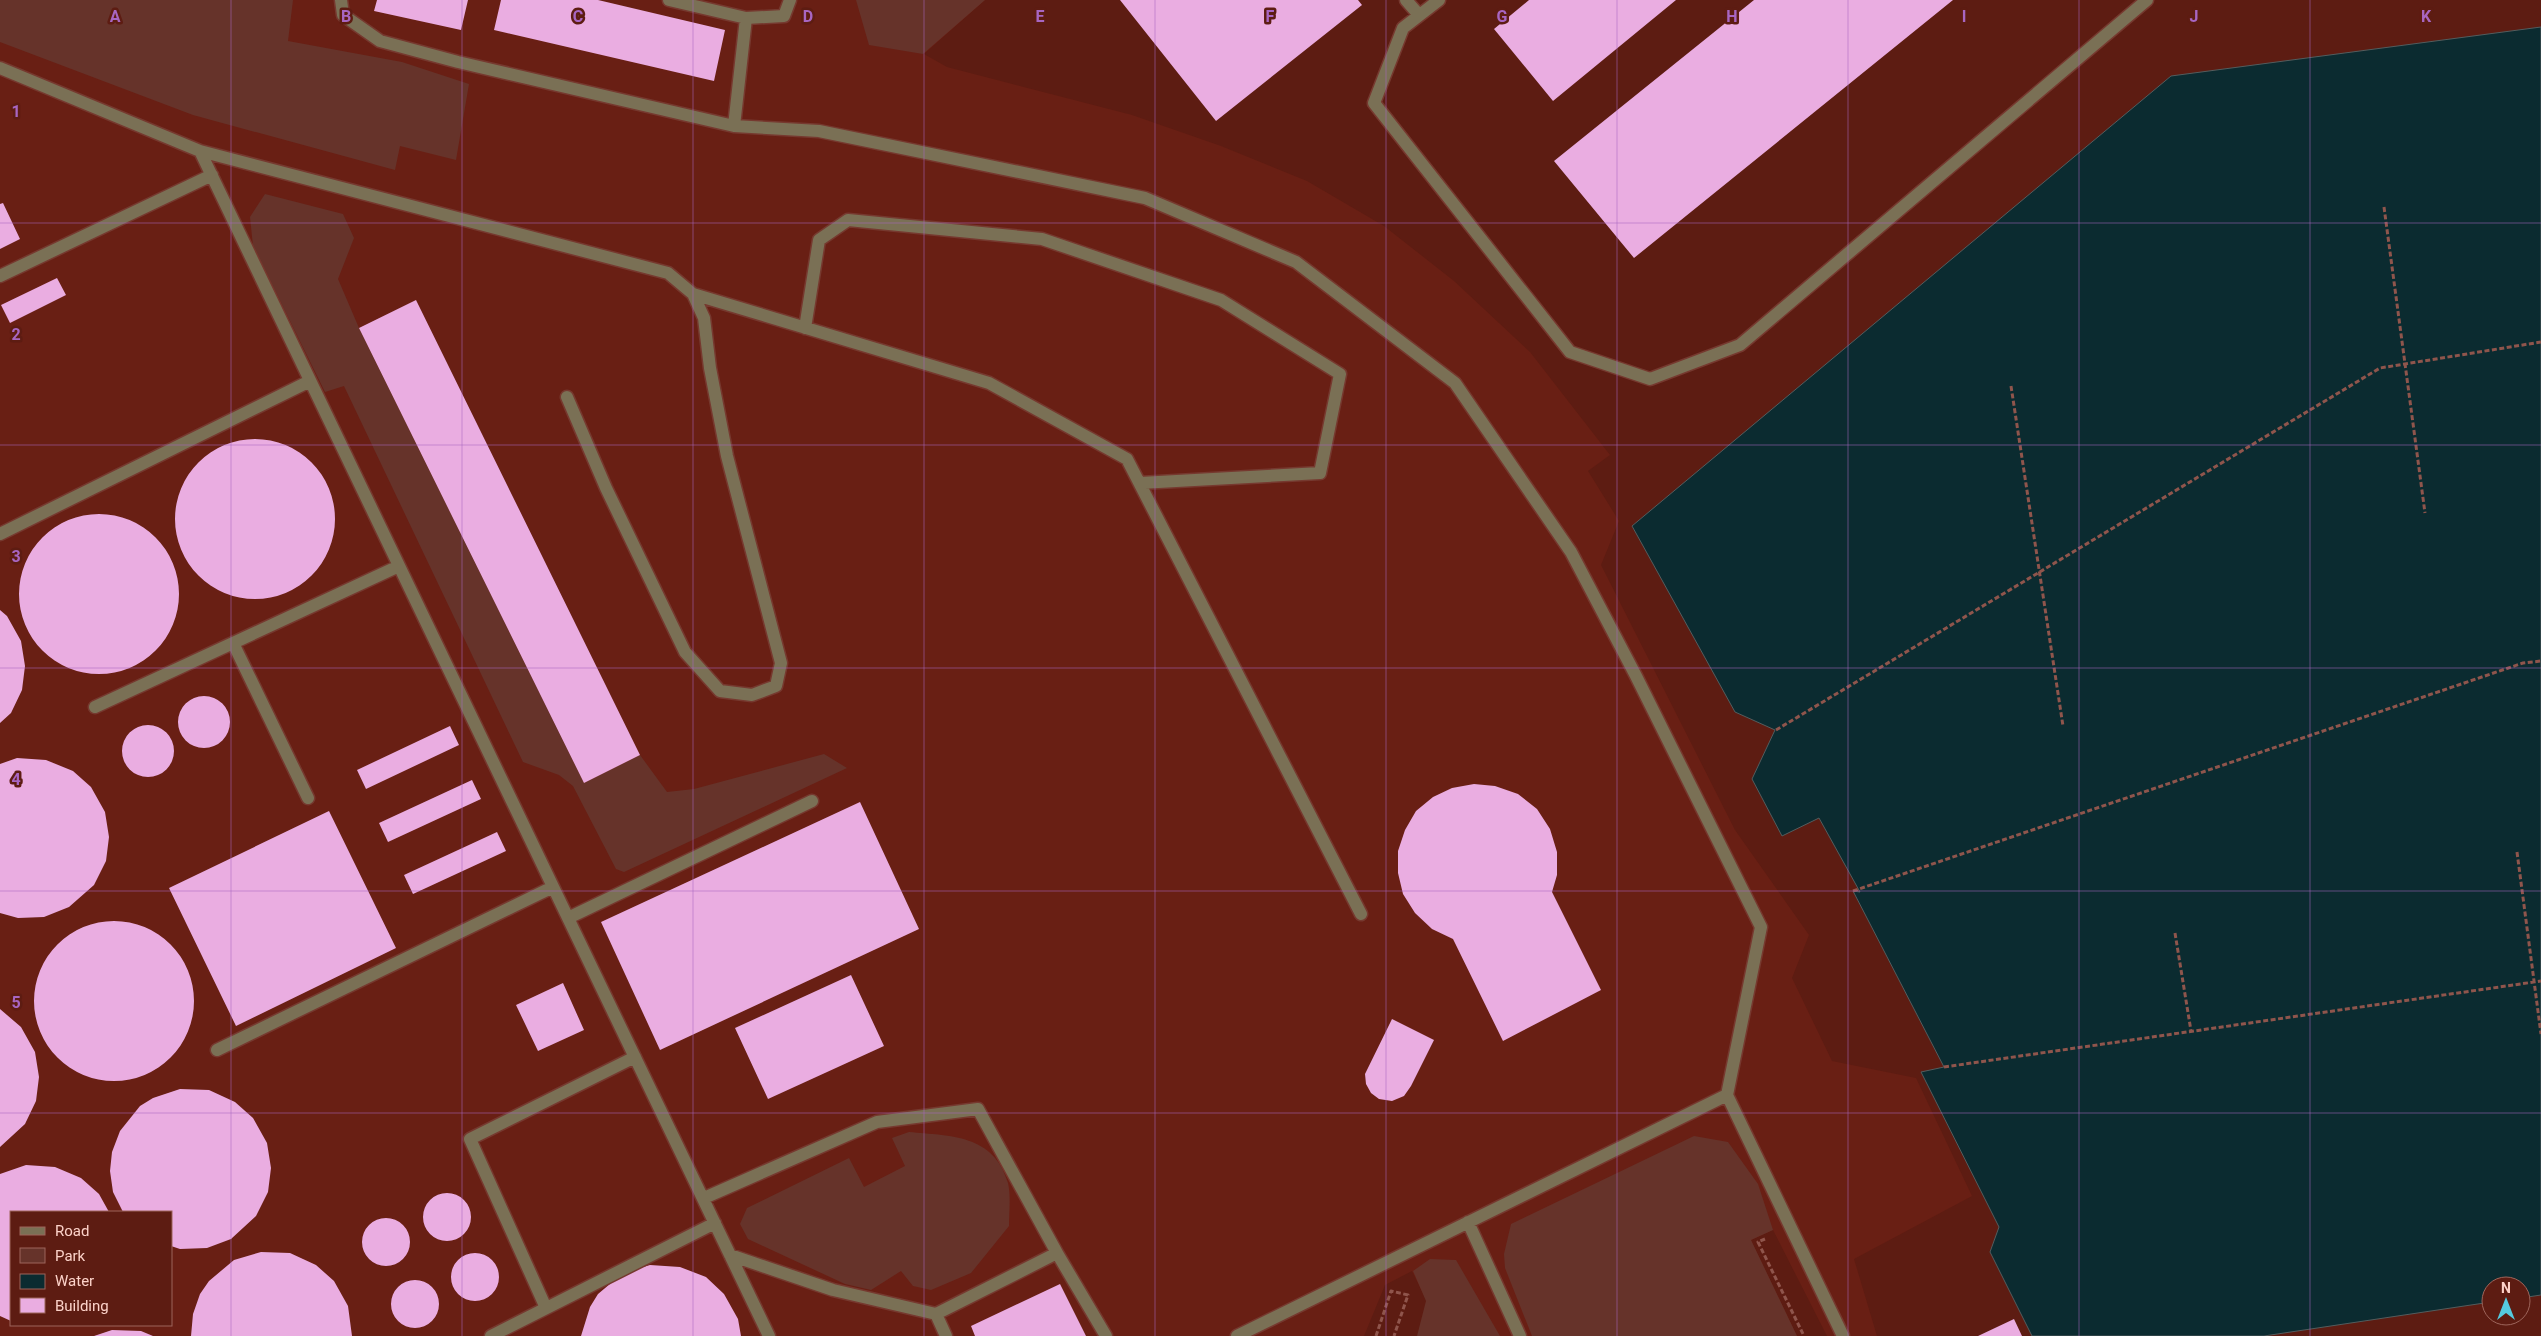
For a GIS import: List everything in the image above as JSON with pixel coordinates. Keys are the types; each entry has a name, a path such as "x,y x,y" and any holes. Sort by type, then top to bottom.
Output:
{"lane":[{"path":"341,0 343,15 380,41 458,62 734,126 819,131 1145,198 1296,262 1455,384 1571,552 1636,676 1761,927 1727,1095 1843,1336"},
{"path":"669,0 746,18 784,16 790,0"},
{"path":"1406,0 1419,15"},
{"path":"1439,0 1403,28 1374,103 1570,352 1650,379 1740,345 2147,0"},
{"path":"734,126 746,18"},
{"path":"0,68 200,151 668,273 693,294 989,384 1127,459 1361,914"},
{"path":"200,151 769,1336"},
{"path":"0,276 212,175"},
{"path":"805,328 819,240 848,220 1042,239 1221,300 1340,374 1320,473 1140,483"},
{"path":"568,397 606,488 685,652 720,691 752,695 776,686 781,663 727,456 710,368 704,318 693,294"},
{"path":"0,534 310,382"},
{"path":"96,707 399,566"},
{"path":"234,643 308,798"},
{"path":"568,918 812,800"},
{"path":"217,1050 554,887"},
{"path":"546,1308 470,1139 635,1057"},
{"path":"1237,1336 1727,1095"},
{"path":"704,1198 877,1122 978,1109 1057,1253 1106,1336"},
{"path":"1468,1222 1520,1336"},
{"path":"491,1336 715,1223"},
{"path":"730,1255 833,1290 936,1314 1057,1253"},
{"path":"936,1314 946,1336"}],"path":[{"path":"2384,207 2425,513"},
{"path":"1776,730 2380,368 2541,342"},
{"path":"2011,386 2063,726"},
{"path":"1853,891 2514,666 2541,661"},
{"path":"2517,852 2541,1034"},
{"path":"2175,933 2191,1031"},
{"path":"1944,1067 2541,980"},
{"path":"1376,1336 1391,1291 1408,1295 1394,1336"}],"shaded area":[{"path":"0,0 985,0 924,54 947,67 1132,115 1221,146 1307,181 1384,226 1454,281 1530,352 1610,455 1588,471 1619,521 1601,565 1735,830 1809,935 1792,978 1832,1061 1916,1078 1972,1196 1854,1259 1877,1336 1827,1336 1773,1230 1751,1240 1797,1336 1444,1336 1412,1271 1385,1285 1364,1336 0,1336"}],"green space":[{"path":"0,0 293,0 288,41 402,62 469,84 456,160 400,146 395,170 193,115 0,42"},
{"path":"856,0 985,0 923,54 869,45"},
{"path":"265,194 343,214 354,238 338,279 359,328 584,783 640,755 667,792 694,789 824,754 847,768 624,872 616,869 573,786 559,775 523,762 344,386 325,392 253,246 250,217"},
{"path":"909,1132 955,1137 969,1141 981,1146 992,1155 1001,1167 1009,1188 1009,1226 971,1273 931,1290 913,1286 901,1271 871,1290 845,1284 748,1239 740,1224 747,1208 849,1158 864,1187 905,1166 892,1138"},
{"path":"1694,1136 1728,1142 1758,1184 1773,1230 1751,1240 1797,1336 1532,1336 1505,1268 1504,1254 1511,1224"},
{"path":"1430,1259 1456,1260 1500,1336 1417,1336 1426,1301 1413,1271"}],"water":[{"path":"2541,27 2541,1295 2531,1296 2531,1276 2481,1276 2481,1303 2264,1336 2032,1336 1990,1252 1999,1227 1921,1072 1944,1067 1853,891 1860,892 1819,818 1782,836 1752,779 1775,730 1735,712 1632,526 2171,76"}],"building":[{"path":"377,0 468,0 461,30 374,11"},
{"path":"501,0 598,0 725,30 714,81 494,30"},
{"path":"1120,0 1358,0 1362,5 1216,121"},
{"path":"1529,0 1676,0 1553,101 1494,29"},
{"path":"1754,0 1953,0 1634,258 1554,161"},
{"path":"3,203 20,239 0,249 0,204"},
{"path":"57,278 66,295 10,323 1,305"},
{"path":"416,300 640,755 584,783 359,328"},
{"path":"247,439 263,439 293,448 312,462 329,488 335,511 335,527 329,550 312,576 293,590 278,596 263,599 247,599 217,590 193,570 184,557 178,542 175,527 175,511 184,481 204,457 217,448 232,442"},
{"path":"91,514 107,514 137,523 156,537 173,563 179,586 179,602 173,625 156,651 137,665 122,671 107,674 91,674 61,665 37,645 28,632 22,617 19,602 19,586 28,556 48,532 61,523 76,517"},
{"path":"0,610 7,616 21,641 25,666 22,690 11,713 0,723"},
{"path":"199,696 209,696 223,703 230,717 230,727 223,741 209,748 199,748 189,744 182,737 178,727 178,717 182,707 189,700"},
{"path":"143,725 153,725 167,732 174,746 174,756 167,770 153,777 143,777 133,773 126,766 122,756 122,746 126,736 133,729"},
{"path":"450,726 459,745 366,789 357,770"},
{"path":"17,758 46,760 73,771 91,787 105,812 109,837 106,861 94,885 69,907 44,917 18,918 0,913 0,764"},
{"path":"472,780 481,799 388,842 379,823"},
{"path":"1474,784 1495,786 1518,794 1537,809 1550,829 1557,852 1557,875 1552,892 1601,990 1503,1041 1453,939 1432,929 1415,913 1403,894 1398,873 1398,851 1405,830 1416,811 1433,797 1452,788"},
{"path":"860,802 919,929 660,1050 601,922"},
{"path":"329,811 396,948 236,1026 169,888"},
{"path":"497,832 506,851 413,894 404,875"},
{"path":"106,921 122,921 152,930 171,944 188,970 194,993 194,1009 188,1032 171,1058 152,1072 137,1078 122,1081 106,1081 76,1072 52,1052 43,1039 37,1024 34,1009 34,993 43,963 63,939 76,930 91,924"},
{"path":"851,975 884,1046 768,1099 735,1028"},
{"path":"563,983 584,1030 538,1051 516,1005"},
{"path":"0,1009 21,1027 35,1052 39,1077 36,1101 25,1124 0,1147"},
{"path":"1392,1019 1434,1040 1411,1086 1404,1096 1392,1101 1379,1099 1371,1093 1366,1084 1365,1074"},
{"path":"180,1089 209,1090 235,1102 253,1118 267,1143 271,1168 268,1192 256,1216 231,1239 207,1248 180,1249 172,1246 172,1211 122,1211 113,1192 110,1171 112,1152 120,1131 140,1106 153,1098"},
{"path":"26,1165 55,1167 81,1178 99,1194 108,1211 10,1211 10,1321 0,1316 0,1174"},
{"path":"442,1193 452,1193 464,1200 471,1212 471,1222 464,1234 452,1241 442,1241 434,1237 427,1230 423,1222 423,1212 427,1204 434,1197"},
{"path":"381,1218 391,1218 403,1225 410,1237 410,1247 403,1259 391,1266 381,1266 373,1262 366,1255 362,1247 362,1237 366,1229 373,1222"},
{"path":"261,1252 290,1253 316,1265 334,1281 348,1306 352,1336 191,1336 193,1314 200,1294 209,1281 234,1260"},
{"path":"470,1253 480,1253 492,1260 499,1272 499,1282 492,1294 480,1301 470,1301 462,1297 455,1290 451,1282 451,1272 455,1264 462,1257"},
{"path":"650,1265 680,1267 706,1277 724,1294 738,1319 741,1336 581,1336 590,1307 598,1294 623,1273"},
{"path":"410,1280 420,1280 432,1287 439,1299 439,1309 432,1321 420,1328 410,1328 402,1324 395,1317 391,1309 391,1299 395,1291 402,1284"},
{"path":"1060,1284 1086,1336 975,1336 971,1326"},
{"path":"2014,1319 2022,1336 1978,1336"},
{"path":"112,1330 141,1331 153,1336 94,1336"}]}
